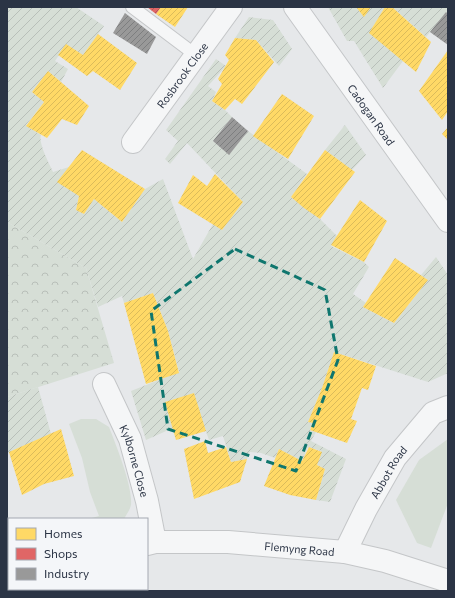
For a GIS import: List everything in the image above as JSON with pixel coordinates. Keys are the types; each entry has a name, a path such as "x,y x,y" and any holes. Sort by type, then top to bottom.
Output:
{"street":[{"name":"Rosbrook Close","path":"133,142 197,56 231,7"},
{"name":"Cadogan Road","path":"295,7 448,221"},
{"name":"Kylborne Close","path":"104,384 130,439 147,501 151,543"},
{"name":"Abbot Road","path":"345,552 366,509 395,458 433,413 448,407"},
{"name":"Flemyng Road","path":"151,543 228,542 345,552 385,561 448,581"}],"lane":[{"path":"132,7 197,56"}],"highlighted area":[{"path":"235,249 325,290 338,360 296,471 168,429 151,311"}],"green space":[{"path":"7,7 76,7 104,26 83,55 66,45 55,61 68,69 61,82 48,71 32,92 44,102 26,125 41,135 40,139 42,148 53,172 69,167 79,196 76,210 84,214 94,199 122,222 145,189 163,179 193,259 213,224 222,230 243,202 187,143 170,164 165,159 178,141 166,130 216,59 226,66 208,86 216,92 212,101 232,117 213,141 229,154 248,131 307,174 291,197 320,219 337,236 331,246 364,262 369,267 353,294 366,303 363,307 394,323 428,280 421,275 436,257 448,275 448,373 428,382 334,352 322,388 308,422 313,423 310,430 316,432 311,441 346,459 330,502 316,500 325,469 317,465 321,451 308,447 302,461 279,449 275,458 261,453 250,452 247,459 231,462 223,436 209,440 193,394 165,402 173,428 146,440 131,391 179,372 168,331 153,293 124,303 122,296 98,307 86,268 7,222"},
{"path":"328,7 356,7 364,16 370,7 385,7 370,32 403,61 383,88 354,41 347,41"},
{"path":"392,7 448,7 448,14 446,13 426,37"},
{"path":"249,17 273,20 292,49 279,66 256,40 235,38"},
{"path":"345,125 366,155 352,170 325,150"},
{"path":"7,222 86,268 114,363 7,397"},
{"path":"38,387 51,434 7,453 7,397"},
{"path":"81,419 96,419 109,427 123,466 131,497 131,505 125,518 92,518 99,516 90,492 82,458 69,424"},
{"path":"448,439 448,503 431,548 417,543 396,500 419,460"},
{"path":"48,590 92,590 92,591 46,591"}],"building: Homes":[{"path":"161,7 188,7 175,27 156,14"},
{"path":"356,7 371,7 364,17"},
{"path":"385,7 392,7 431,42 416,72 369,33"},
{"path":"98,34 137,63 120,90 93,71 87,76 58,55 66,44 83,55"},
{"path":"235,38 256,40 274,62 242,104 235,99 225,110 212,101 222,84 218,79 229,60 225,55"},
{"path":"448,50 448,111 442,120 419,91"},
{"path":"48,71 89,106 77,125 62,119 47,138 26,126 44,102 32,92"},
{"path":"282,94 314,116 288,159 253,136"},
{"path":"448,127 448,140 442,134"},
{"path":"82,150 145,189 122,222 94,199 84,214 76,210 79,196 57,182"},
{"path":"325,150 355,172 320,219 291,197"},
{"path":"215,174 243,202 222,230 178,203 193,175 207,186"},
{"path":"360,200 387,221 364,262 331,245"},
{"path":"395,258 428,280 394,323 363,307"},
{"path":"153,293 168,331 179,373 146,384 124,303"},
{"path":"334,352 376,366 368,390 362,388 351,419 357,421 347,443 310,430 313,423 308,422 322,388"},
{"path":"194,393 206,431 176,440 165,402"},
{"path":"61,429 74,476 44,484 22,495 9,452"},
{"path":"205,441 208,453 226,447 231,462 247,459 240,482 194,499 184,449"},
{"path":"309,447 322,452 317,465 325,469 316,500 290,495 264,486 279,449 302,461"}],"building: Shops":[{"path":"147,7 161,7 156,14"}],"building: Industry":[{"path":"446,12 448,14 448,45 430,32"},
{"path":"125,13 156,37 147,54 113,33"},
{"path":"232,117 248,131 229,155 213,141"}]}
